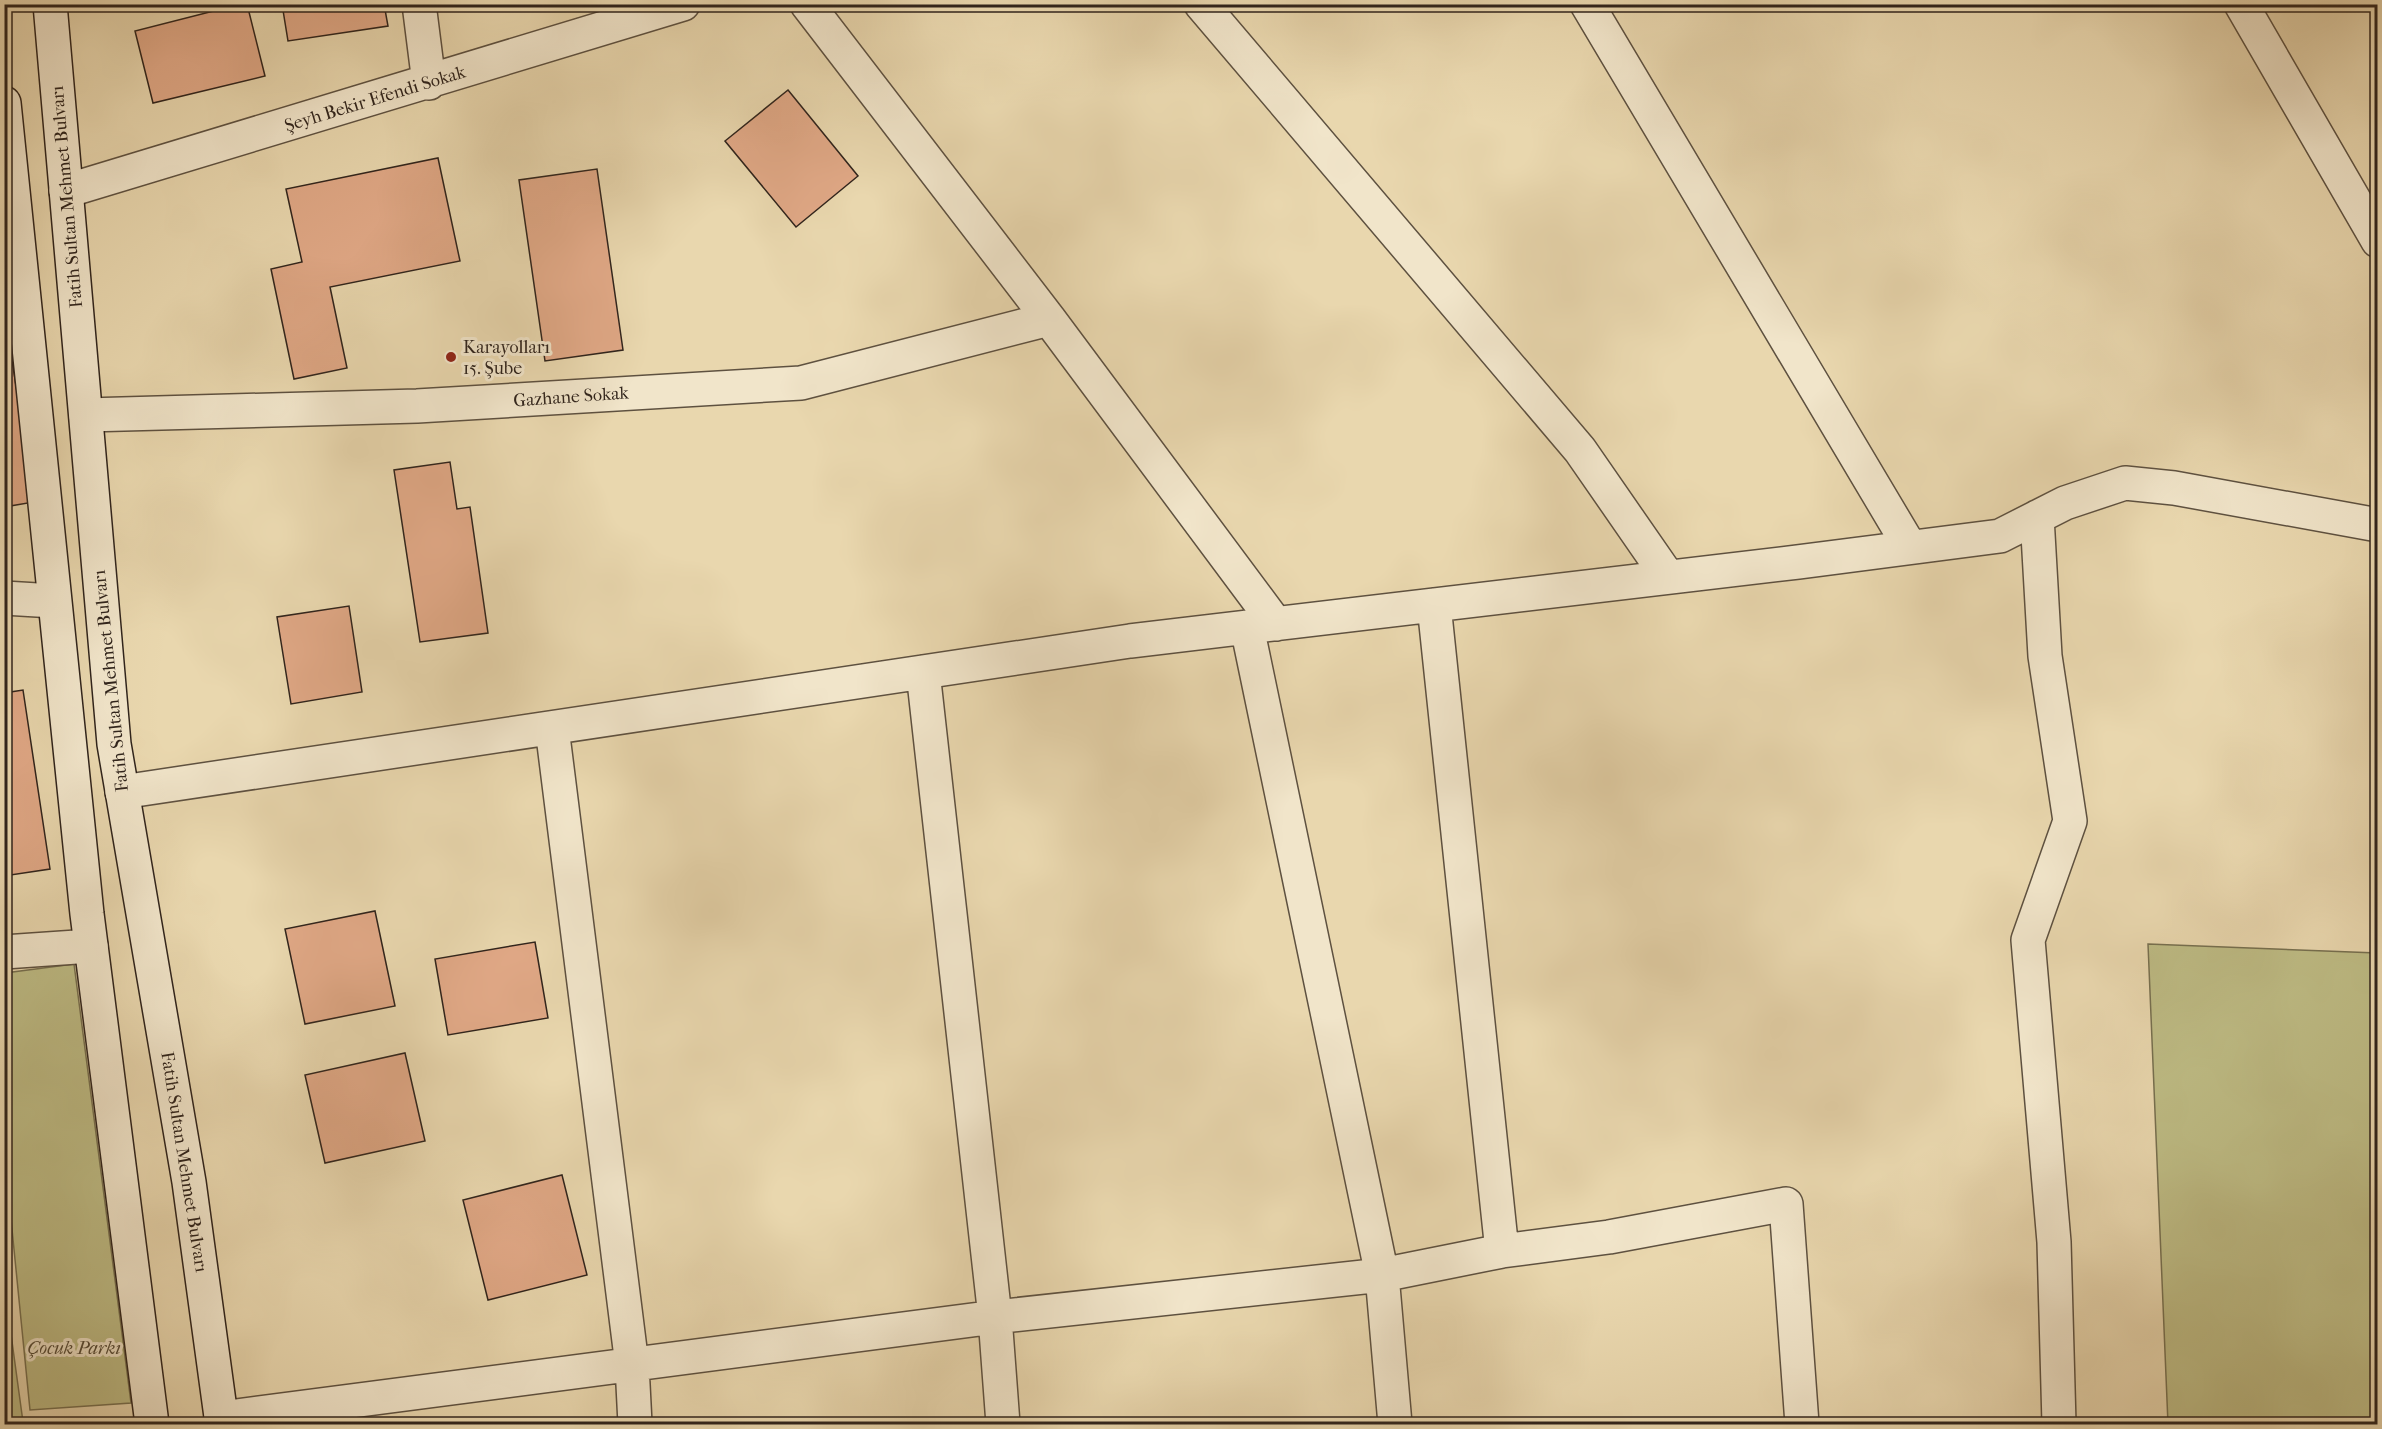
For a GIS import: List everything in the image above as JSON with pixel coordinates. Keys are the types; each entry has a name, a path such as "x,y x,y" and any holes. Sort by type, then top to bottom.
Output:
{"street":[{"name":"Fatih Sultan Mehmet Bulvarı","path":"50,4 114,744 189,1182 221,1421"},
{"path":"419,4 429,83"},
{"name":"Şeyh Bekir Efendi Sokak","path":"66,191 429,83 683,4"},
{"path":"807,4 1049,319 1262,625 1382,1275 1395,1425"},
{"path":"1201,4 1580,450 1668,577"},
{"path":"1587,4 1910,547"},
{"path":"2241,4 2378,241"},
{"path":"4,104 91,946 152,1425"},
{"name":"Gazhane Sokak","path":"86,415 417,406 801,383 1049,319"},
{"path":"122,792 1131,641 2000,536 2065,503 2125,483 2174,488 2378,525"},
{"path":"2037,517 2045,656 2070,821 2028,940 2054,1242 2059,1425"},
{"path":"4,598 54,601"},
{"path":"1434,605 1502,1251"},
{"path":"923,672 995,1317 1003,1425"},
{"path":"552,728 632,1365 635,1425"},
{"path":"4,952 91,946"},
{"path":"221,1421 995,1317 1382,1275 1502,1251 1609,1236 1786,1204 1802,1425"}],"green space":[{"path":"2148,944 2377,953 2377,1424 2168,1424"},
{"name":"Çocuk Parkı","path":"74,964 131,1403 30,1410 5,1159 5,973"},
{"path":"5,1327 10,1327 23,1422 5,1424"}],"building":[{"path":"247,4 265,76 153,103 135,31"},
{"path":"282,4 384,4 388,26 288,41"},
{"path":"788,90 858,176 796,227 725,141"},
{"path":"438,158 460,261 330,287 347,368 294,379 271,269 302,262 286,189"},
{"path":"597,169 623,350 545,361 519,180"},
{"path":"4,341 9,341 34,502 4,507"},
{"path":"450,462 457,509 470,507 488,633 420,642 394,470"},
{"path":"349,606 362,692 291,704 277,617"},
{"path":"23,690 50,869 4,876 4,693"},
{"path":"375,911 395,1006 305,1024 285,929"},
{"path":"535,942 548,1018 448,1035 435,959"},
{"path":"405,1053 425,1141 325,1163 305,1075"},
{"path":"562,1175 587,1275 488,1300 463,1200"}],"place":[{"name":"Karayolları 15. Şube","path":"451,357"}]}
